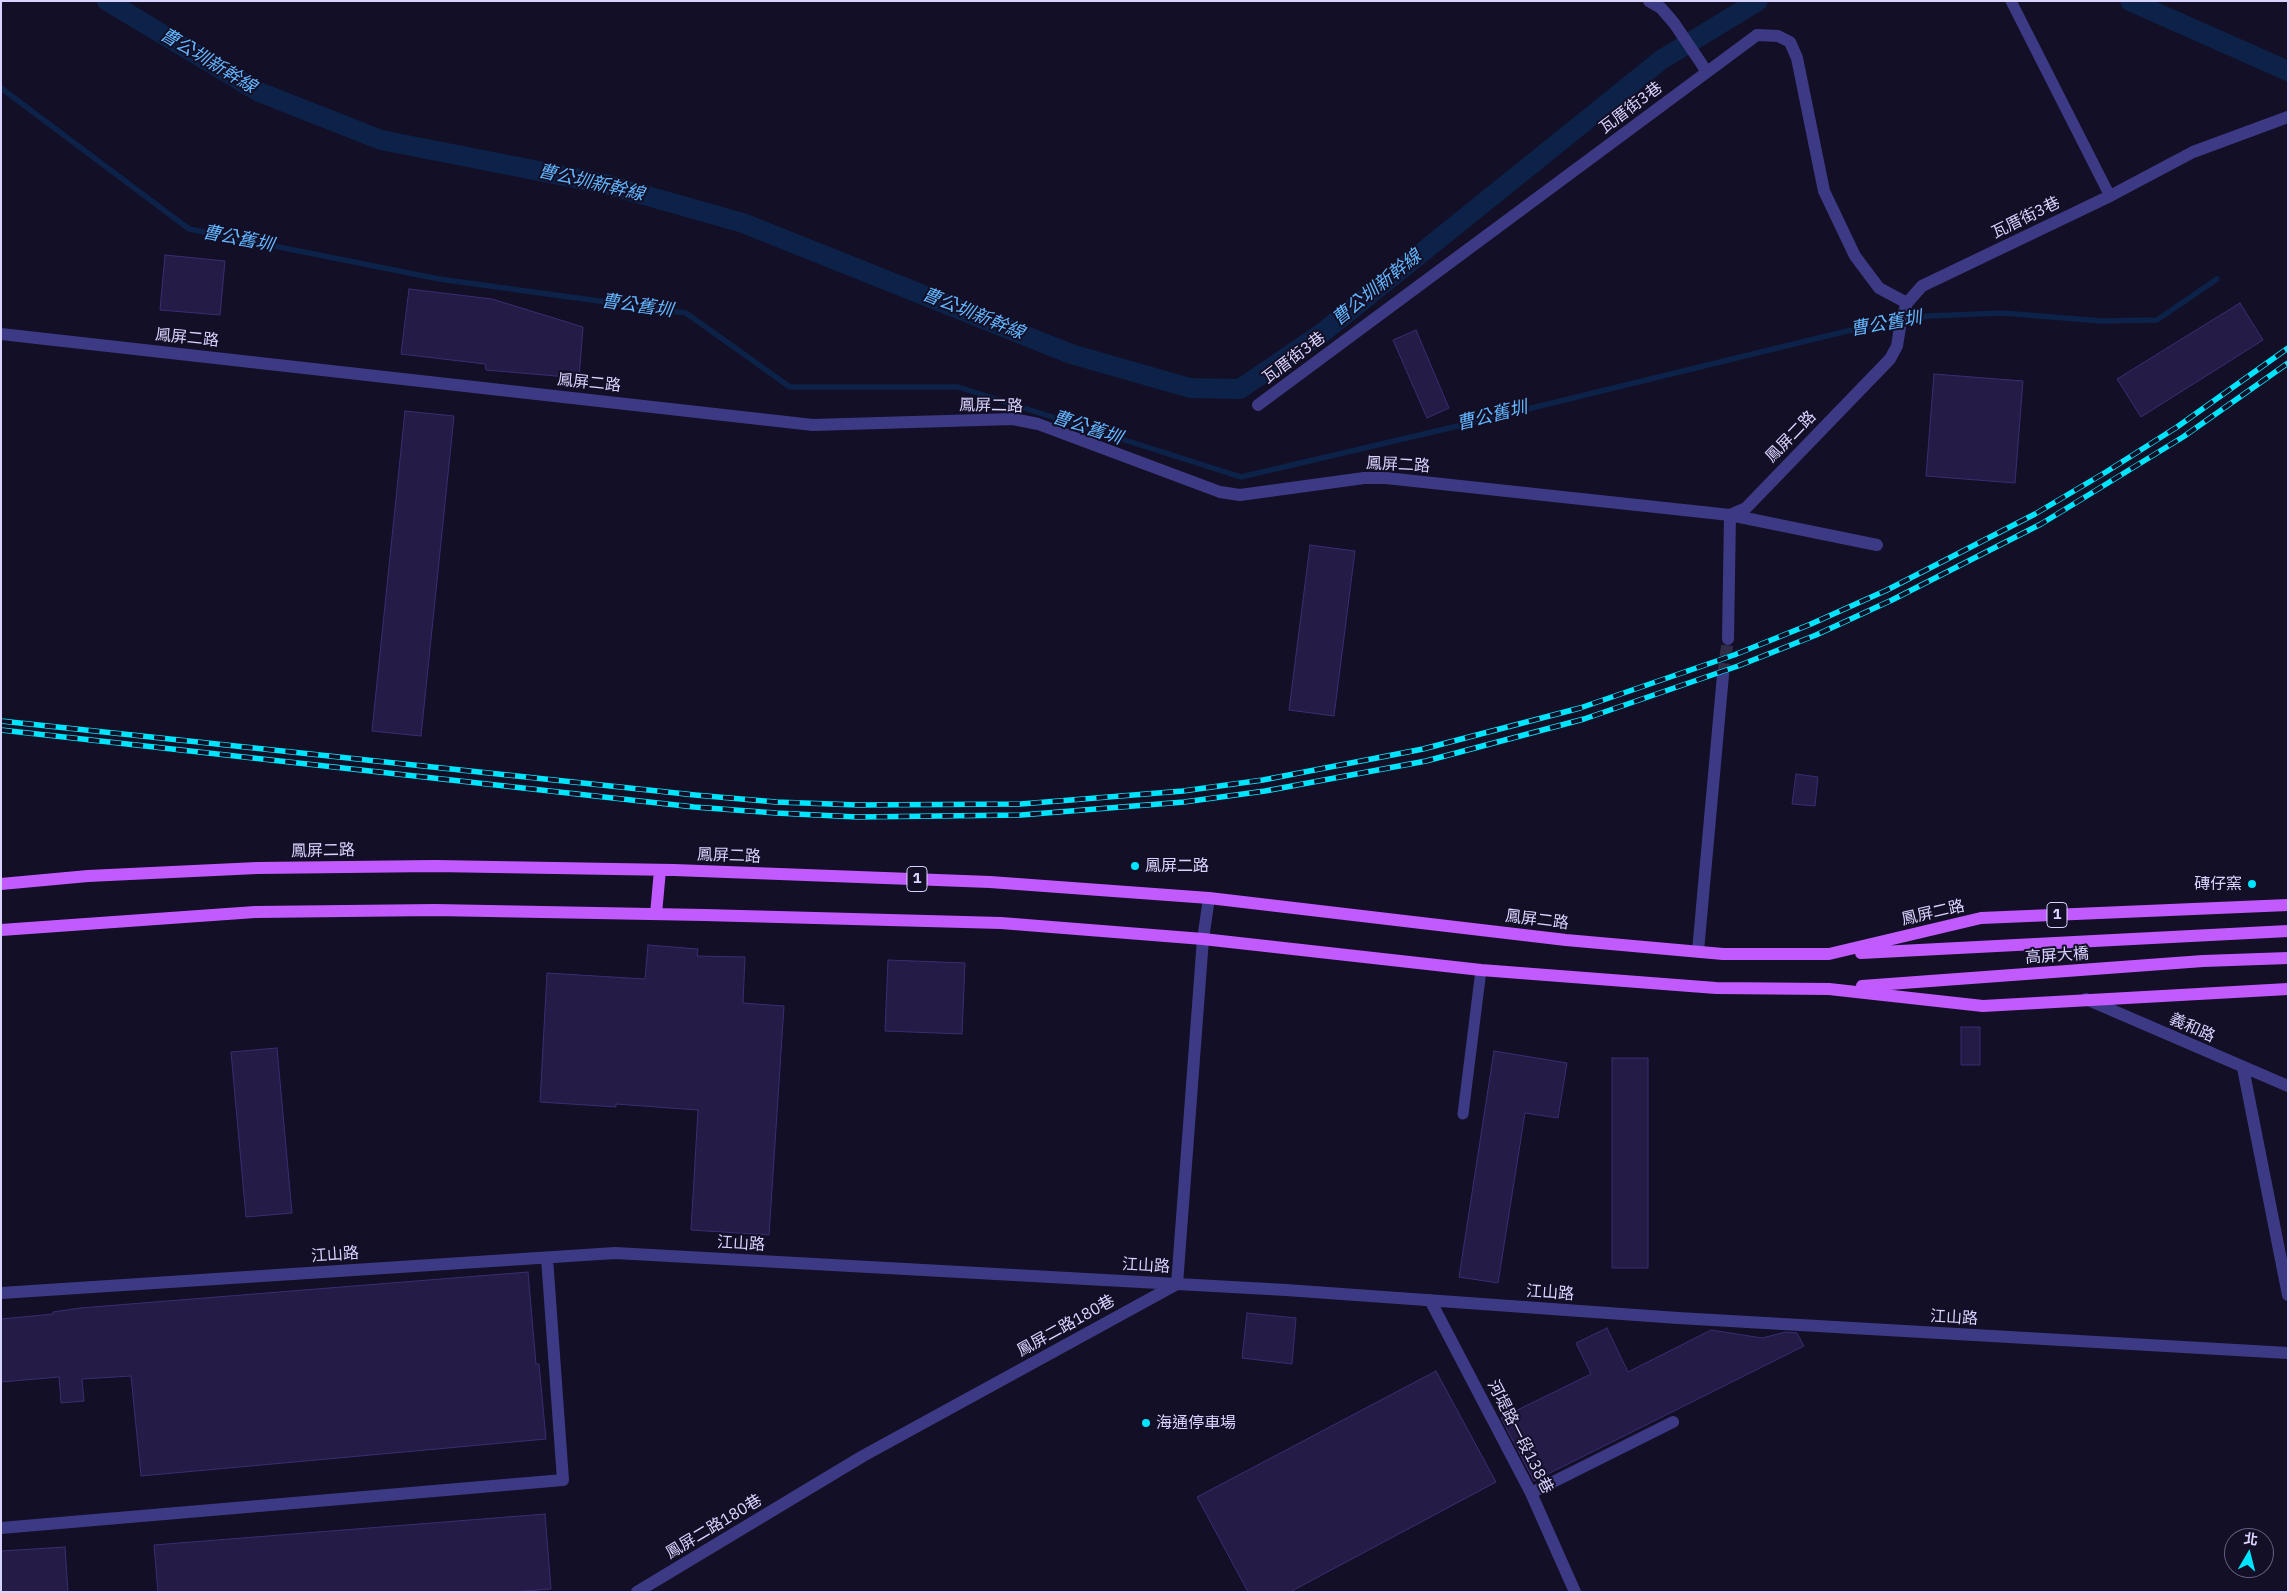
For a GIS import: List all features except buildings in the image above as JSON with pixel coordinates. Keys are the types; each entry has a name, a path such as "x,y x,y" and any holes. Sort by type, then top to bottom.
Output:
{"main road":[{"name":"鳳屏二路","path":"1,884 88,876 257,868 435,866 660,870 990,882 1209,898 1566,940 1723,954 1830,954 1981,918 2288,905"},
{"path":"656,914 660,870"},
{"path":"1,930 254,912 435,910 656,914 1001,923 1203,939 1481,970 1716,988 1829,989 1983,1006 2288,989"},
{"name":"高屏大橋","path":"1830,954 2288,931"},
{"name":"高屏大橋","path":"1829,989 2203,961 2288,958"}],"street":[{"path":"1649,1 1661,8 1674,23 1704,66"},
{"name":"瓦厝街3巷","path":"1258,405 1704,66 1757,35 1778,36 1790,42 1797,58 1824,191 1855,256 1879,288 1905,309 1922,286 2110,196 2193,152 2288,117"},
{"name":"鳳屏二路","path":"1,334 813,425 1013,419 1038,424 1220,492 1240,495 1364,478 1386,478 1730,515 1746,508 1890,360 1897,346 1905,309"},
{"path":"1728,639 1730,515 1877,545"},
{"path":"1698,951 1723,675"},
{"path":"1176,1284 1203,939 1209,898"},
{"name":"義和路","path":"2084,999 2288,1086"},
{"path":"2243,1068 2288,1295"},
{"name":"江山路","path":"1,1293 615,1253 1176,1284 1688,1319 2288,1353"},
{"path":"1,1528 563,1480 547,1258"},
{"name":"鳳屏二路180巷","path":"637,1592 863,1456 1176,1284"},
{"name":"河堤路一段138巷","path":"1430,1300 1531,1493 1575,1592"},
{"path":"1531,1493 1673,1422"}],"lane":[{"path":"2010,1 2110,196"},
{"path":"1464,1114 1481,970"}],"waterway":[{"name":"曹公圳新幹線","path":"107,1 259,92 381,140 605,184 743,223 1071,354 1190,388 1240,389 1322,333 1661,60 1758,1"},
{"name":"曹公圳新幹線","path":"2130,1 2288,71"},
{"name":"曹公舊圳","path":"1,88 189,229 439,279 686,313 790,387 958,387 1241,477 1847,331 1928,316 2002,313 2102,321 2157,320 2217,279"}],"tunnel":[{"path":"1723,675 1728,639"}],"railway":[{"path":"1,721 776,802 858,805 1021,804 1183,791 1263,780 1423,749 1580,708 1734,655 1811,624 1887,590 2035,514 2177,427 2288,348"},
{"path":"1,730 694,807 857,817 1021,815 1184,802 1265,791 1426,761 1584,719 1738,666 1816,635 1892,600 2041,524 2183,437 2288,363"}],"place":[{"name":"鳳屏二路","path":"1135,866"},
{"name":"磚仔窯","path":"2252,884"},
{"name":"海通停車場","path":"1146,1423"}]}
